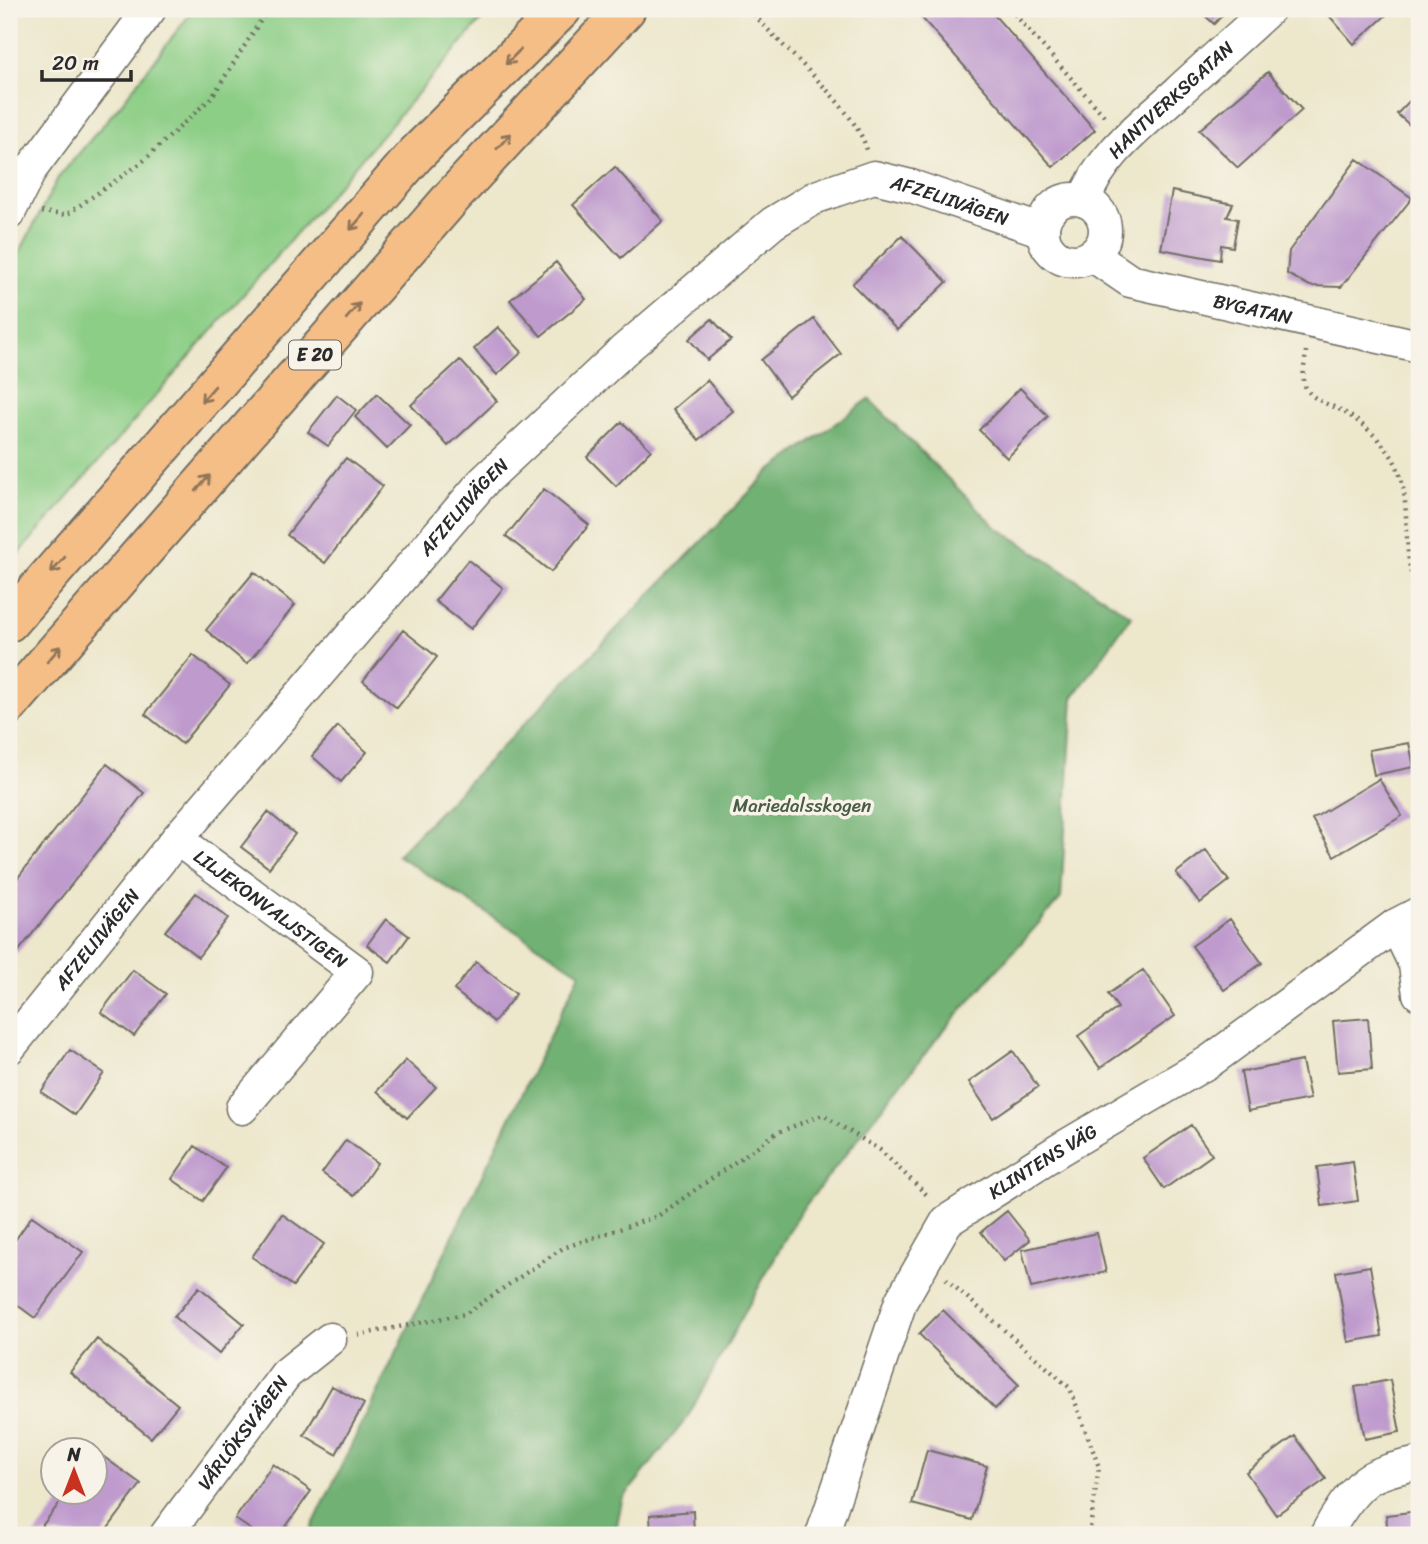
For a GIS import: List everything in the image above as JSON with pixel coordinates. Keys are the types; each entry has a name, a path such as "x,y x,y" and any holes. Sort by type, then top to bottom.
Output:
{"highway":[{"name":"E 20","path":"9,622 416,155 562,9"},
{"name":"E 20","path":"9,705 454,195 626,9"}],"street":[{"path":"10,211 20,163 150,9"},
{"name":"HANTVERKSGATAN","path":"1084,201 1090,185 1103,165 1125,140 1269,9"},
{"name":"AFZELIIVÄGEN","path":"9,1048 177,839 483,482 623,351 773,223 816,197 874,177 911,186 1043,231"},
{"path":"1071,199 1084,201 1097,209 1104,222 1104,237 1092,255 1073,261 1060,258 1046,244 1043,231 1049,212 1059,203 1071,199"},
{"name":"BYGATAN","path":"1092,255 1130,281 1419,346"},
{"name":"LILJEKONVALJSTIGEN","path":"177,839 357,972 242,1108"},
{"path":"1407,919 1419,994"},
{"name":"KLINTENS VÄG","path":"822,1535 901,1301 947,1221 1059,1150 1210,1061 1407,919"},
{"name":"VÅRLÖKSVÄGEN","path":"166,1535 286,1374 330,1339"},
{"path":"1326,1535 1350,1498 1367,1479 1419,1463"}],"path":[{"path":"10,211 66,215 142,163 212,97 268,9"},
{"path":"750,9 767,31 838,102 864,139 874,177"},
{"path":"1010,9 1125,140"},
{"path":"1312,323 1303,373 1305,387 1312,397 1343,412 1371,432 1396,463 1401,482 1411,574 1419,595"},
{"path":"330,1339 465,1314 563,1248 658,1216 778,1132 823,1115 880,1150 924,1191 947,1221"},
{"path":"925,1260 1070,1388 1099,1468 1089,1535"}],"green space":[{"path":"194,9 491,9 9,565 9,273 58,178 120,105"},
{"name":"Mariedalsskogen","path":"869,399 995,526 1131,616 1073,698 1061,898 943,1031 798,1215 687,1418 622,1500 615,1535 308,1535 580,973 397,855 769,472"}],"building":[{"path":"914,9 989,9 1095,130 1053,167"},
{"path":"1198,9 1228,9 1214,24"},
{"path":"1393,9 1354,44 1325,11"},
{"path":"1268,72 1302,110 1238,168 1199,130"},
{"path":"1419,91 1419,133 1397,114"},
{"path":"1357,159 1412,198 1341,287 1310,286 1287,274 1289,251"},
{"path":"615,167 663,221 621,258 573,205"},
{"path":"1172,191 1233,204 1227,217 1238,219 1233,247 1221,245 1220,260 1161,249"},
{"path":"902,236 947,282 897,330 852,284"},
{"path":"556,262 586,299 541,336 510,300"},
{"path":"712,319 731,340 707,360 689,339"},
{"path":"814,319 841,354 788,396 761,360"},
{"path":"498,327 522,352 497,375 474,349"},
{"path":"460,360 497,401 448,446 411,405"},
{"path":"707,380 733,411 699,440 673,409"},
{"path":"1020,388 1048,416 1007,458 979,430"},
{"path":"377,394 410,425 387,449 355,417"},
{"path":"337,395 356,410 328,446 308,432"},
{"path":"622,422 651,450 616,486 587,457"},
{"path":"346,458 383,486 325,563 287,535"},
{"path":"544,489 589,525 551,572 506,536"},
{"path":"468,560 503,588 471,629 435,601"},
{"path":"254,572 295,605 247,664 206,630"},
{"path":"403,630 437,657 397,708 363,681"},
{"path":"193,655 230,685 182,744 145,714"},
{"path":"338,726 367,752 341,782 312,756"},
{"path":"1409,743 1414,767 1374,775 1369,750"},
{"path":"107,764 144,793 17,953 9,947 9,889"},
{"path":"1379,779 1402,816 1334,856 1312,819"},
{"path":"268,812 295,834 269,868 241,847"},
{"path":"1206,850 1229,881 1200,903 1176,873"},
{"path":"196,893 228,918 198,957 165,931"},
{"path":"386,919 409,936 390,962 367,945"},
{"path":"1230,919 1262,963 1224,990 1192,946"},
{"path":"476,962 516,994 494,1022 454,990"},
{"path":"133,970 166,994 134,1036 101,1012"},
{"path":"1143,970 1175,1016 1100,1068 1078,1036 1118,1008 1108,994"},
{"path":"1368,1018 1372,1069 1338,1072 1333,1021"},
{"path":"70,1050 104,1073 75,1115 41,1092"},
{"path":"1013,1051 1038,1087 993,1118 969,1082"},
{"path":"406,1060 436,1087 407,1118 377,1091"},
{"path":"1302,1061 1310,1099 1248,1111 1241,1072"},
{"path":"1191,1125 1212,1155 1164,1189 1143,1158"},
{"path":"346,1140 377,1163 354,1196 322,1173"},
{"path":"195,1146 226,1168 203,1201 172,1179"},
{"path":"1353,1162 1358,1201 1322,1206 1317,1167"},
{"path":"1007,1211 1030,1240 1004,1261 981,1232"},
{"path":"282,1214 324,1244 293,1286 252,1257"},
{"path":"32,1216 83,1252 35,1318 9,1299 9,1249"},
{"path":"1097,1233 1106,1272 1031,1288 1022,1250"},
{"path":"1370,1266 1382,1336 1348,1342 1336,1272"},
{"path":"199,1287 244,1324 219,1354 174,1317"},
{"path":"943,1310 1019,1385 995,1409 919,1334"},
{"path":"97,1339 178,1405 151,1438 70,1372"},
{"path":"1390,1380 1400,1432 1365,1439 1355,1387"},
{"path":"332,1386 364,1404 336,1454 304,1435"},
{"path":"1295,1436 1326,1479 1276,1515 1246,1472"},
{"path":"927,1450 987,1466 972,1520 912,1504"},
{"path":"108,1460 141,1484 103,1535 35,1535 57,1506 108,1506"},
{"path":"273,1464 311,1491 280,1535 259,1535 235,1519"},
{"path":"693,1511 694,1535 651,1535 650,1515"},
{"path":"1419,1511 1419,1535 1388,1535 1386,1515"}]}
